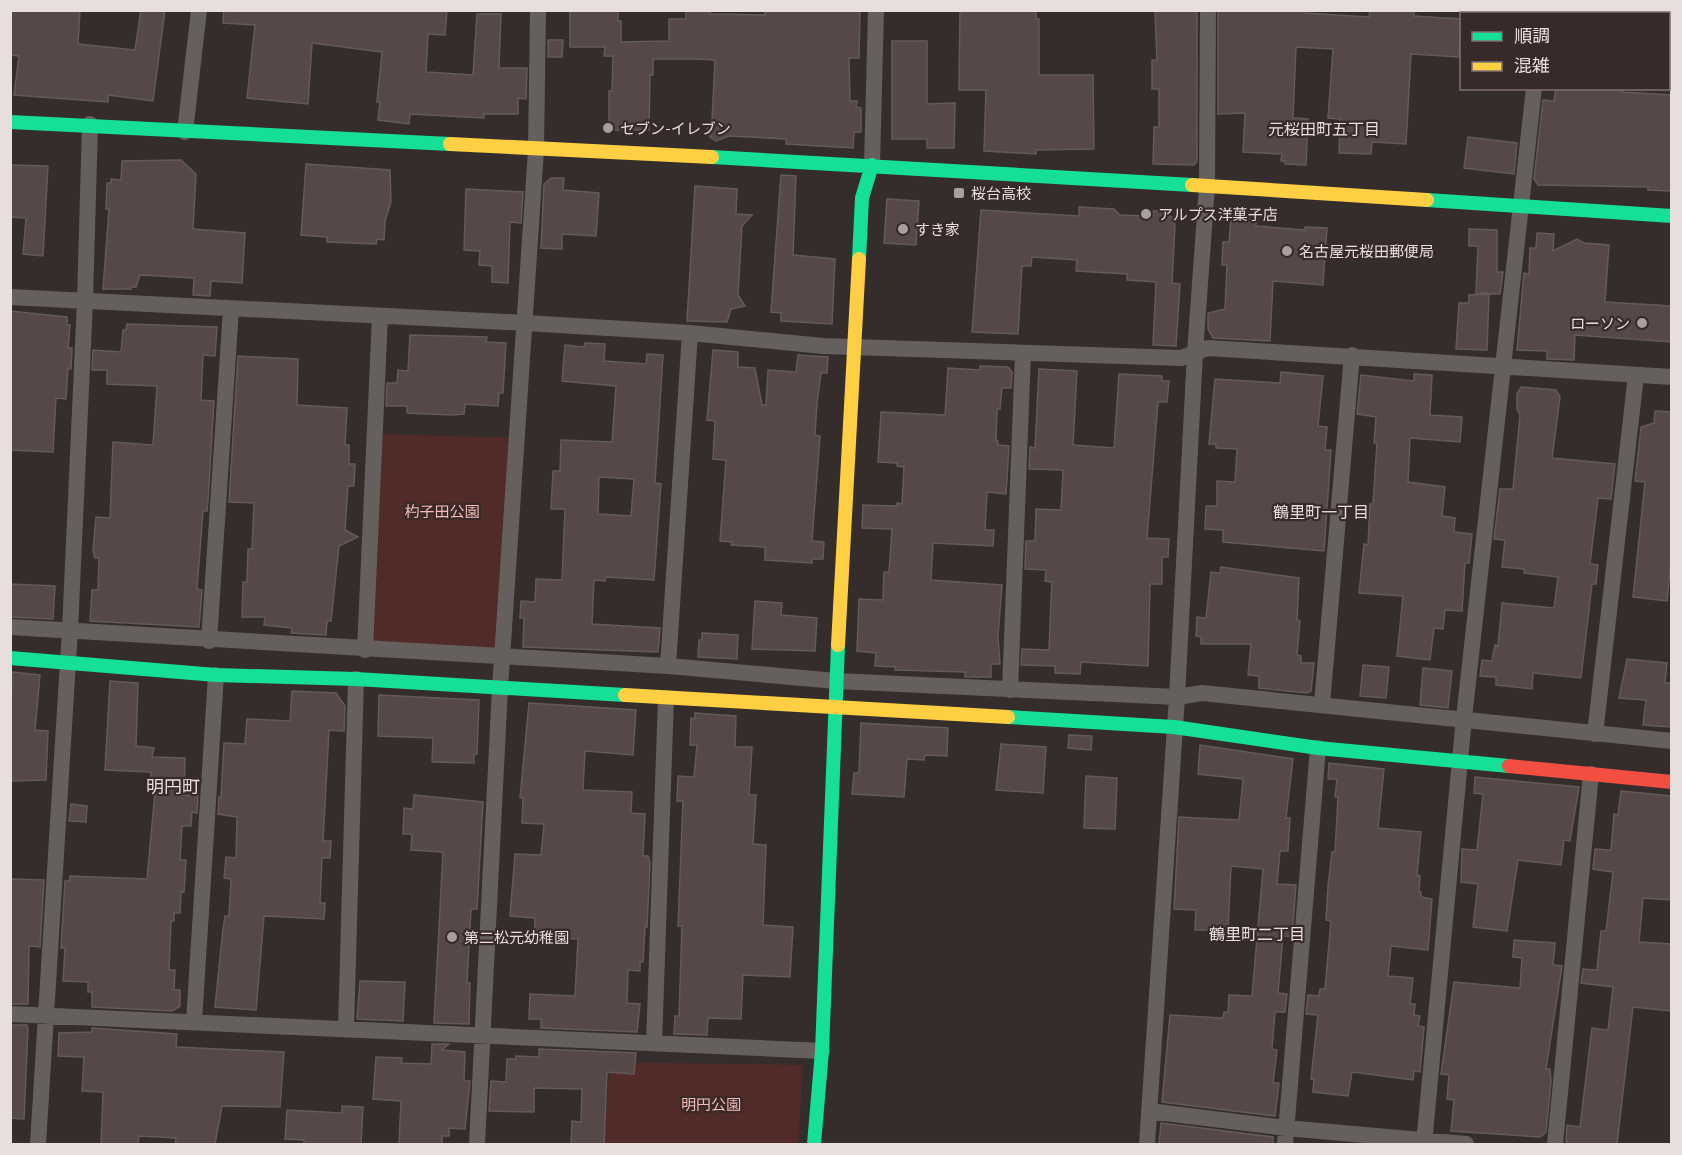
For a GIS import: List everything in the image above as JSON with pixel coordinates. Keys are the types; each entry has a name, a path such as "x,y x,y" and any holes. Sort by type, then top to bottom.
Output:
{"street":[{"path":"185,132 199,10"},
{"path":"477,1144 500,688 536,150 538,10"},
{"path":"814,1144 822,1051 836,681 862,198 873,165 876,10"},
{"path":"1147,1144 1177,698 1195,353 1207,186 1208,10"},
{"path":"1424,1143 1464,718 1502,365 1522,206 1523,166 1534,90"},
{"path":"10,122 90,124 185,132 873,165 1671,216"},
{"path":"38,1144 44,1016 70,630 85,301 90,124"},
{"path":"10,297 526,323 690,333 855,347 1181,358 1208,348 1352,355 1671,377"},
{"path":"209,641 231,309"},
{"path":"365,650 380,316"},
{"path":"668,666 690,333"},
{"path":"1010,690 1023,353"},
{"path":"1322,704 1352,355"},
{"path":"1595,734 1636,375"},
{"path":"10,627 209,641 668,666 836,681 1177,698 1202,693 1464,718 1671,741"},
{"path":"10,658 216,675 356,679 1174,726 1318,748 1671,782"},
{"path":"194,1022 216,675"},
{"path":"346,1029 356,679"},
{"path":"654,1043 666,698"},
{"path":"1285,1136 1318,748"},
{"path":"1555,1144 1592,774"},
{"path":"10,1014 822,1051"},
{"path":"1149,1111 1285,1136 1466,1144"}],"green space":[{"name":"杓子田公園","path":"378,434 515,438 501,655 368,650"},
{"name":"明円公園","path":"610,1062 803,1065 798,1144 604,1144"}],"building":[{"path":"10,10 80,10 78,44 135,50 141,10 165,10 153,101 108,95 108,102 14,95 19,56 10,55"},
{"path":"224,10 447,10 445,35 428,34 426,72 473,75 477,14 501,14 499,68 527,68 526,99 518,98 518,114 484,114 484,118 410,114 409,124 378,120 380,102 377,102 382,52 312,43 308,104 247,98 255,25 223,23"},
{"path":"570,10 618,10 618,21 621,21 621,42 669,41 669,19 686,19 686,10 710,10 710,14 765,15 765,10 860,10 859,58 849,58 850,101 857,101 856,107 861,108 861,132 854,132 853,148 786,144 786,139 729,136 716,141 710,137 707,129 712,121 715,60 696,59 653,59 653,75 650,75 649,130 609,130 609,91 612,91 613,56 604,56 605,47 570,47"},
{"path":"960,10 1036,10 1036,19 1039,19 1039,75 1093,75 1094,149 1036,150 1036,154 984,151 986,90 959,90"},
{"path":"1155,10 1197,10 1197,161 1194,165 1153,164 1154,127 1159,127 1159,89 1152,89 1152,60 1157,60"},
{"path":"1305,10 1305,13 1369,17 1370,10 1414,10 1414,16 1460,19 1459,57 1411,54 1406,144 1372,142 1371,154 1339,153 1340,119 1328,118 1333,49 1296,47 1293,118 1308,119 1306,165 1285,164 1285,161 1281,161 1282,154 1243,152 1245,113 1218,114 1218,11"},
{"path":"548,40 563,40 562,57 548,57"},
{"path":"892,41 927,41 927,104 955,103 954,148 927,148 927,139 892,139"},
{"path":"1556,90 1622,90 1622,92 1671,95 1671,191 1648,190 1648,187 1538,185 1534,179 1543,100 1554,101"},
{"path":"1468,137 1517,143 1514,174 1464,168"},
{"path":"181,160 196,174 193,229 245,233 242,283 211,281 210,296 193,295 194,278 140,275 136,287 131,287 131,289 103,289 109,209 106,209 107,183 111,183 111,179 121,180 122,161"},
{"path":"306,164 390,170 391,202 385,221 384,240 377,239 376,244 327,242 327,237 301,235"},
{"path":"10,165 48,166 43,256 23,254 26,218 10,217"},
{"path":"781,175 796,176 793,255 835,259 832,324 781,321 781,313 771,312"},
{"path":"551,178 564,178 563,190 599,193 596,236 562,234 562,249 541,248 544,184"},
{"path":"695,186 737,189 736,214 752,215 742,226 738,295 745,306 731,309 727,322 687,321"},
{"path":"466,189 523,192 521,223 510,222 508,283 492,282 492,266 479,265 480,251 464,250"},
{"name":"すき家","path":"887,199 919,201 916,245 884,243"},
{"path":"1079,207 1114,209 1120,215 1153,216 1153,211 1161,211 1172,217 1175,225 1172,283 1180,284 1176,346 1153,345 1156,282 1127,280 1127,274 1076,271 1077,260 1032,257 1031,266 1022,266 1018,334 972,332 981,210 1079,216"},
{"path":"1231,218 1256,219 1256,226 1305,230 1305,227 1327,228 1323,285 1273,281 1270,341 1213,338 1208,329 1208,313 1225,309 1227,265 1222,265 1223,242 1229,242"},
{"path":"1469,229 1497,230 1497,272 1503,272 1500,294 1476,293 1478,246 1469,246"},
{"path":"1537,233 1554,234 1553,251 1577,239 1584,243 1609,245 1605,302 1671,306 1671,342 1575,335 1574,360 1547,359 1547,351 1517,350 1524,273 1529,274 1530,248 1536,248"},
{"path":"1489,294 1487,350 1456,349 1459,303 1469,303 1469,295"},
{"path":"10,311 67,317 67,325 70,325 68,348 72,348 71,369 68,368 66,399 56,398 53,452 10,450"},
{"path":"127,324 217,327 215,356 203,355 201,400 214,401 208,501 207,511 203,511 197,589 202,590 199,627 90,621 92,590 98,590 99,558 95,558 93,551 96,517 110,518 113,442 153,445 157,386 107,384 107,370 92,370 93,350 121,352 123,330 126,330"},
{"path":"410,335 487,337 486,342 506,343 503,393 499,393 498,406 465,404 464,414 452,415 407,413 407,406 386,406 387,383 397,383 398,370 408,371"},
{"path":"585,343 605,344 604,361 646,364 647,354 663,355 655,483 661,484 654,580 606,577 605,581 594,580 592,624 660,628 658,652 523,647 524,618 520,618 521,601 535,602 536,579 562,580 565,509 551,509 553,471 560,471 561,440 612,442 616,386 562,381 565,345 584,347","holes":["599,477 634,479 631,516 598,514"]},
{"path":"713,350 738,352 738,367 755,368 762,405 766,405 768,370 796,372 798,355 828,357 827,373 821,373 817,403 815,435 820,436 812,541 824,542 823,559 812,559 812,563 765,560 765,547 731,545 732,542 720,541 726,460 713,459 715,421 707,420"},
{"path":"238,356 298,359 297,405 347,408 345,445 349,445 349,464 355,464 354,486 348,486 345,530 358,537 339,546 331,621 327,621 326,635 291,633 292,628 264,625 265,617 242,617 243,582 247,582 248,549 252,549 254,503 229,502"},
{"path":"980,366 1008,367 1012,372 1011,388 1002,388 1000,409 997,409 996,441 998,445 1009,446 1006,494 987,492 985,530 994,530 993,546 933,543 931,580 1002,585 998,636 1000,664 991,664 991,677 965,677 965,672 895,670 896,667 875,666 876,653 857,651 859,599 883,600 884,572 889,572 892,529 862,528 863,505 897,506 897,503 902,504 904,467 897,466 897,463 878,462 881,412 945,415 948,368 980,370"},
{"path":"1039,369 1077,371 1073,445 1114,448 1119,374 1162,376 1162,381 1169,381 1167,402 1158,402 1147,538 1169,539 1168,557 1162,557 1162,584 1150,584 1148,666 1081,662 1080,674 1055,673 1055,666 1021,665 1022,649 1049,650 1052,582 1045,581 1046,570 1025,569 1026,541 1035,541 1036,509 1061,510 1063,470 1029,469 1030,447 1035,448"},
{"path":"1281,372 1323,376 1318,426 1327,427 1325,450 1331,450 1324,551 1223,542 1223,530 1205,529 1206,506 1217,506 1217,481 1235,482 1237,449 1216,448 1216,444 1209,444 1215,379 1280,383"},
{"path":"1414,374 1432,375 1430,415 1462,417 1460,442 1410,438 1408,482 1445,487 1442,516 1455,518 1454,532 1472,534 1469,563 1465,563 1462,611 1445,610 1443,629 1434,628 1430,660 1397,656 1403,596 1359,593 1364,544 1368,545 1370,504 1373,504 1377,443 1374,443 1376,417 1357,414 1361,375 1414,381"},
{"path":"1521,387 1556,390 1560,397 1552,458 1615,464 1611,499 1598,498 1590,564 1598,565 1596,584 1592,584 1581,678 1533,673 1532,689 1496,685 1496,677 1480,676 1482,660 1492,661 1495,645 1498,646 1502,603 1554,608 1558,577 1524,573 1524,569 1502,567 1505,540 1494,539 1500,489 1513,489 1520,415 1517,409 1517,394"},
{"path":"1655,411 1671,412 1671,559 1667,601 1633,597 1645,482 1635,481 1641,427 1654,423"},
{"path":"1221,567 1299,578 1297,620 1300,621 1297,655 1301,656 1301,663 1314,663 1311,691 1307,693 1259,688 1259,676 1248,675 1251,644 1201,644 1201,637 1196,636 1197,617 1206,618 1211,572 1220,573"},
{"path":"10,584 55,586 53,619 10,617"},
{"path":"755,601 782,603 781,615 817,618 815,651 752,649"},
{"path":"702,633 738,635 737,659 698,657 699,640 702,640"},
{"path":"1627,659 1667,663 1665,683 1671,683 1671,727 1643,725 1646,700 1619,698"},
{"path":"1363,665 1389,667 1386,698 1360,696"},
{"path":"1423,668 1452,671 1448,708 1420,705"},
{"path":"12,672 40,675 35,730 48,731 46,780 10,781"},
{"path":"110,681 138,683 136,746 154,748 152,757 185,758 184,795 198,796 197,813 192,812 191,826 182,826 180,860 186,860 184,892 181,891 180,913 174,913 174,921 171,921 169,970 175,970 174,990 180,990 180,1006 172,1011 92,1007 92,992 88,992 88,982 63,981 65,948 61,948 65,881 70,881 70,876 147,879 156,781 150,781 151,772 105,770"},
{"path":"292,691 336,693 345,706 344,731 329,730 323,841 331,841 330,858 322,858 320,903 325,903 324,919 264,916 256,1010 215,1007 225,916 229,916 231,879 224,878 226,857 236,858 237,817 218,814 224,743 245,744 247,719 290,721"},
{"path":"379,695 479,700 477,754 474,754 474,763 432,762 433,738 378,736"},
{"path":"529,703 636,710 633,755 585,751 583,790 632,792 631,813 645,814 643,856 648,856 650,863 647,927 645,927 643,962 640,962 640,971 628,970 627,1003 640,1004 637,1032 541,1028 541,1019 529,1019 530,994 575,996 578,939 534,937 535,918 510,916 515,854 541,855 544,824 522,823 523,798 520,798"},
{"path":"695,713 736,716 735,747 752,747 749,795 756,795 753,844 766,845 763,925 793,927 790,977 743,975 741,1019 708,1018 707,1035 674,1034 675,1016 679,1016 682,926 678,926 683,801 677,801 678,776 694,777 697,745 690,745 691,718 695,719"},
{"path":"861,723 948,728 947,756 925,755 924,760 907,759 904,797 852,794 854,773 859,773"},
{"path":"1069,735 1092,736 1091,750 1068,748"},
{"path":"1001,744 1046,747 1043,793 996,790"},
{"path":"1200,745 1293,759 1286,818 1290,818 1288,851 1280,851 1277,884 1296,885 1292,937 1283,936 1278,993 1287,994 1285,1012 1275,1012 1272,1049 1277,1050 1273,1083 1279,1083 1275,1116 1162,1102 1170,1015 1223,1018 1224,1012 1228,1012 1229,995 1252,996 1263,869 1231,866 1228,930 1195,930 1196,910 1174,909 1179,817 1239,820 1243,779 1198,774"},
{"path":"1329,763 1384,769 1378,828 1421,832 1417,875 1420,876 1419,892 1421,892 1421,897 1432,899 1428,950 1391,946 1388,976 1413,978 1410,1004 1415,1004 1414,1015 1420,1016 1418,1026 1424,1027 1420,1072 1414,1071 1413,1080 1352,1072 1348,1096 1313,1092 1314,1079 1311,1079 1318,1015 1306,1014 1308,995 1319,996 1320,989 1325,989 1331,921 1326,920 1328,886 1332,852 1335,852 1338,797 1335,797 1337,779 1328,779"},
{"path":"1086,776 1117,778 1115,829 1084,828"},
{"path":"1475,777 1579,787 1570,841 1564,840 1561,865 1518,860 1507,931 1473,927 1478,884 1461,882 1462,849 1477,850 1483,794 1474,793"},
{"path":"1621,791 1671,796 1671,900 1643,898 1639,942 1671,944 1671,1011 1633,1007 1617,1144 1569,1144 1566,1141 1567,1125 1580,1127 1592,1028 1608,1030 1613,987 1581,983 1583,969 1597,970 1601,931 1606,931 1613,872 1593,869 1595,849 1611,850 1614,814 1618,815"},
{"path":"414,795 483,802 477,909 471,909 467,983 470,983 469,1024 434,1023 443,852 411,850 412,834 403,834 404,808 413,809"},
{"path":"71,804 87,806 86,822 69,821"},
{"path":"10,879 44,880 40,947 29,946 28,1004 10,1004"},
{"path":"1514,940 1555,943 1553,965 1562,966 1546,1069 1550,1069 1551,1081 1546,1132 1540,1137 1451,1131 1454,1100 1447,1099 1449,1075 1441,1074 1454,982 1520,988 1522,958 1513,957"},
{"path":"360,981 405,982 403,1021 357,1019"},
{"path":"10,1025 27,1025 28,1028 24,1119 10,1118"},
{"path":"92,1028 177,1034 176,1047 284,1052 280,1107 222,1106 215,1144 175,1144 176,1138 139,1136 138,1144 101,1144 103,1092 82,1091 84,1057 58,1056 59,1033 92,1032"},
{"path":"432,1044 449,1044 442,1050 465,1052 464,1081 470,1081 465,1129 449,1128 449,1136 442,1136 442,1144 399,1144 401,1101 373,1099 376,1057 402,1058 401,1063 431,1064"},
{"path":"539,1049 636,1053 634,1074 607,1072 604,1144 571,1144 572,1121 581,1122 582,1089 534,1088 534,1112 489,1111 491,1081 506,1082 507,1059 516,1059 516,1056 539,1057"},
{"path":"342,1106 363,1107 361,1144 304,1144 304,1140 285,1139 287,1110 342,1113"},
{"path":"1161,1123 1273,1137 1273,1144 1159,1144"}],"traffic: fast":[{"path":"10,122 450,144"},
{"path":"712,157 1192,185"},
{"path":"859,259 862,198 872,165"},
{"path":"1427,200 1672,216"},
{"path":"814,1144 822,1051 838,645"},
{"path":"10,658 216,675 356,679 625,695"},
{"path":"1008,717 1174,727 1318,748 1509,766"}],"traffic: slow":[{"path":"450,144 712,157"},
{"path":"1192,185 1427,200"},
{"path":"838,645 859,259"},
{"path":"625,695 1008,717"}],"traffic: jam":[{"path":"1509,766 1672,782"}],"place":[{"name":"セブン-イレブン","path":"608,128"},
{"name":"桜台高校","path":"959,193"},
{"name":"アルプス洋菓子店","path":"1146,214"},
{"name":"すき家","path":"903,229"},
{"name":"名古屋元桜田郵便局","path":"1287,251"},
{"name":"ローソン","path":"1642,323"},
{"name":"第二松元幼稚園","path":"452,937"}],"district":[{"name":"元桜田町五丁目","path":"1324,129"},
{"name":"鶴里町一丁目","path":"1321,512"},
{"name":"明円町","path":"173,786"},
{"name":"鶴里町二丁目","path":"1257,934"}]}
